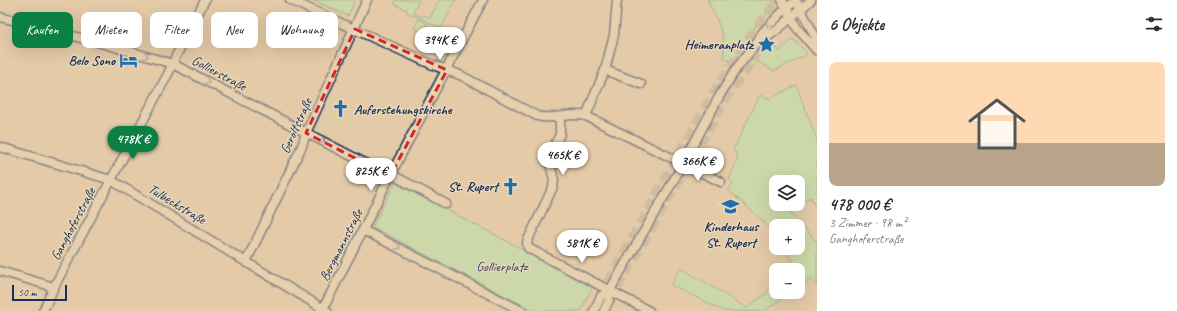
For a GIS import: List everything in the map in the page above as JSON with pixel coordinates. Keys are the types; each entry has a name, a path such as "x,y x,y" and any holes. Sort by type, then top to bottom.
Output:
{"street":[{"name":"Ganghoferstraße","path":"43,311 168,74 205,0"},
{"path":"290,0 433,65 460,75 537,116 549,118 578,115 586,116 721,182"},
{"name":"Geroltstraße","path":"246,262 302,146 306,133 368,0"},
{"name":"Bergmannstraße","path":"324,310 391,175 484,0"},
{"path":"586,116 604,70 614,35 617,0"},
{"path":"782,0 797,28 817,51"},
{"path":"604,311 609,300 610,290 683,164 720,95 736,69 756,44 762,33 786,8 796,0 817,40"},
{"path":"756,44 772,34 811,0"},
{"name":"Gollierstraße","path":"0,17 108,45 173,64 391,175"},
{"path":"604,70 640,84"},
{"path":"560,117 560,134 549,160 554,180 553,187 526,242 528,248 649,311"},
{"name":"Tulbeckstraße","path":"0,147 111,180 324,310"},
{"path":"391,175 446,204"},
{"path":"363,230 522,311"},
{"path":"0,271 54,288"},
{"path":"594,311 601,296 610,290"}],"highlighted area":[{"path":"355,29 447,70 390,176 306,133"}],"green space":[{"path":"312,0 355,0 348,16"},
{"path":"396,0 419,0 413,13 422,17 424,15 430,18 439,0 456,0 441,28 406,12 407,10 394,4"},
{"path":"707,0 774,0 776,4 754,28 753,37 733,61 724,59 723,37 717,20"},
{"path":"419,19 427,24 423,33 414,28"},
{"path":"793,39 806,52 806,55 774,71 757,61 748,75 743,72 757,53 770,41 779,51"},
{"path":"796,85 817,140 817,211 811,197 805,201 805,175 769,175 769,211 793,211 791,213 796,219 769,219 769,229 764,222 728,190 733,183 729,179 738,158 733,147 737,145 736,144 760,95 770,99"},
{"name":"Gollierplatz","path":"395,183 593,286 580,311 534,311 372,227"},
{"path":"805,229 817,241 817,286 811,278 805,282 805,263 794,263 788,255 805,255"},
{"path":"681,268 747,308 769,291 769,299 781,299 764,311 724,311 671,285"}],"tunnel":[{"path":"600,297 715,92 756,30 779,0"},
{"path":"610,302 619,283 725,99 767,36 787,11"}],"place":[{"name":"Heimeranplatz","path":"766,44"},
{"name":"Belo Sono","path":"128,60"},
{"name":"Auferstehungskirche","path":"341,109"},
{"name":"St. Rupert","path":"511,186"},
{"name":"Kinderhaus St. Rupert","path":"731,206"}]}
